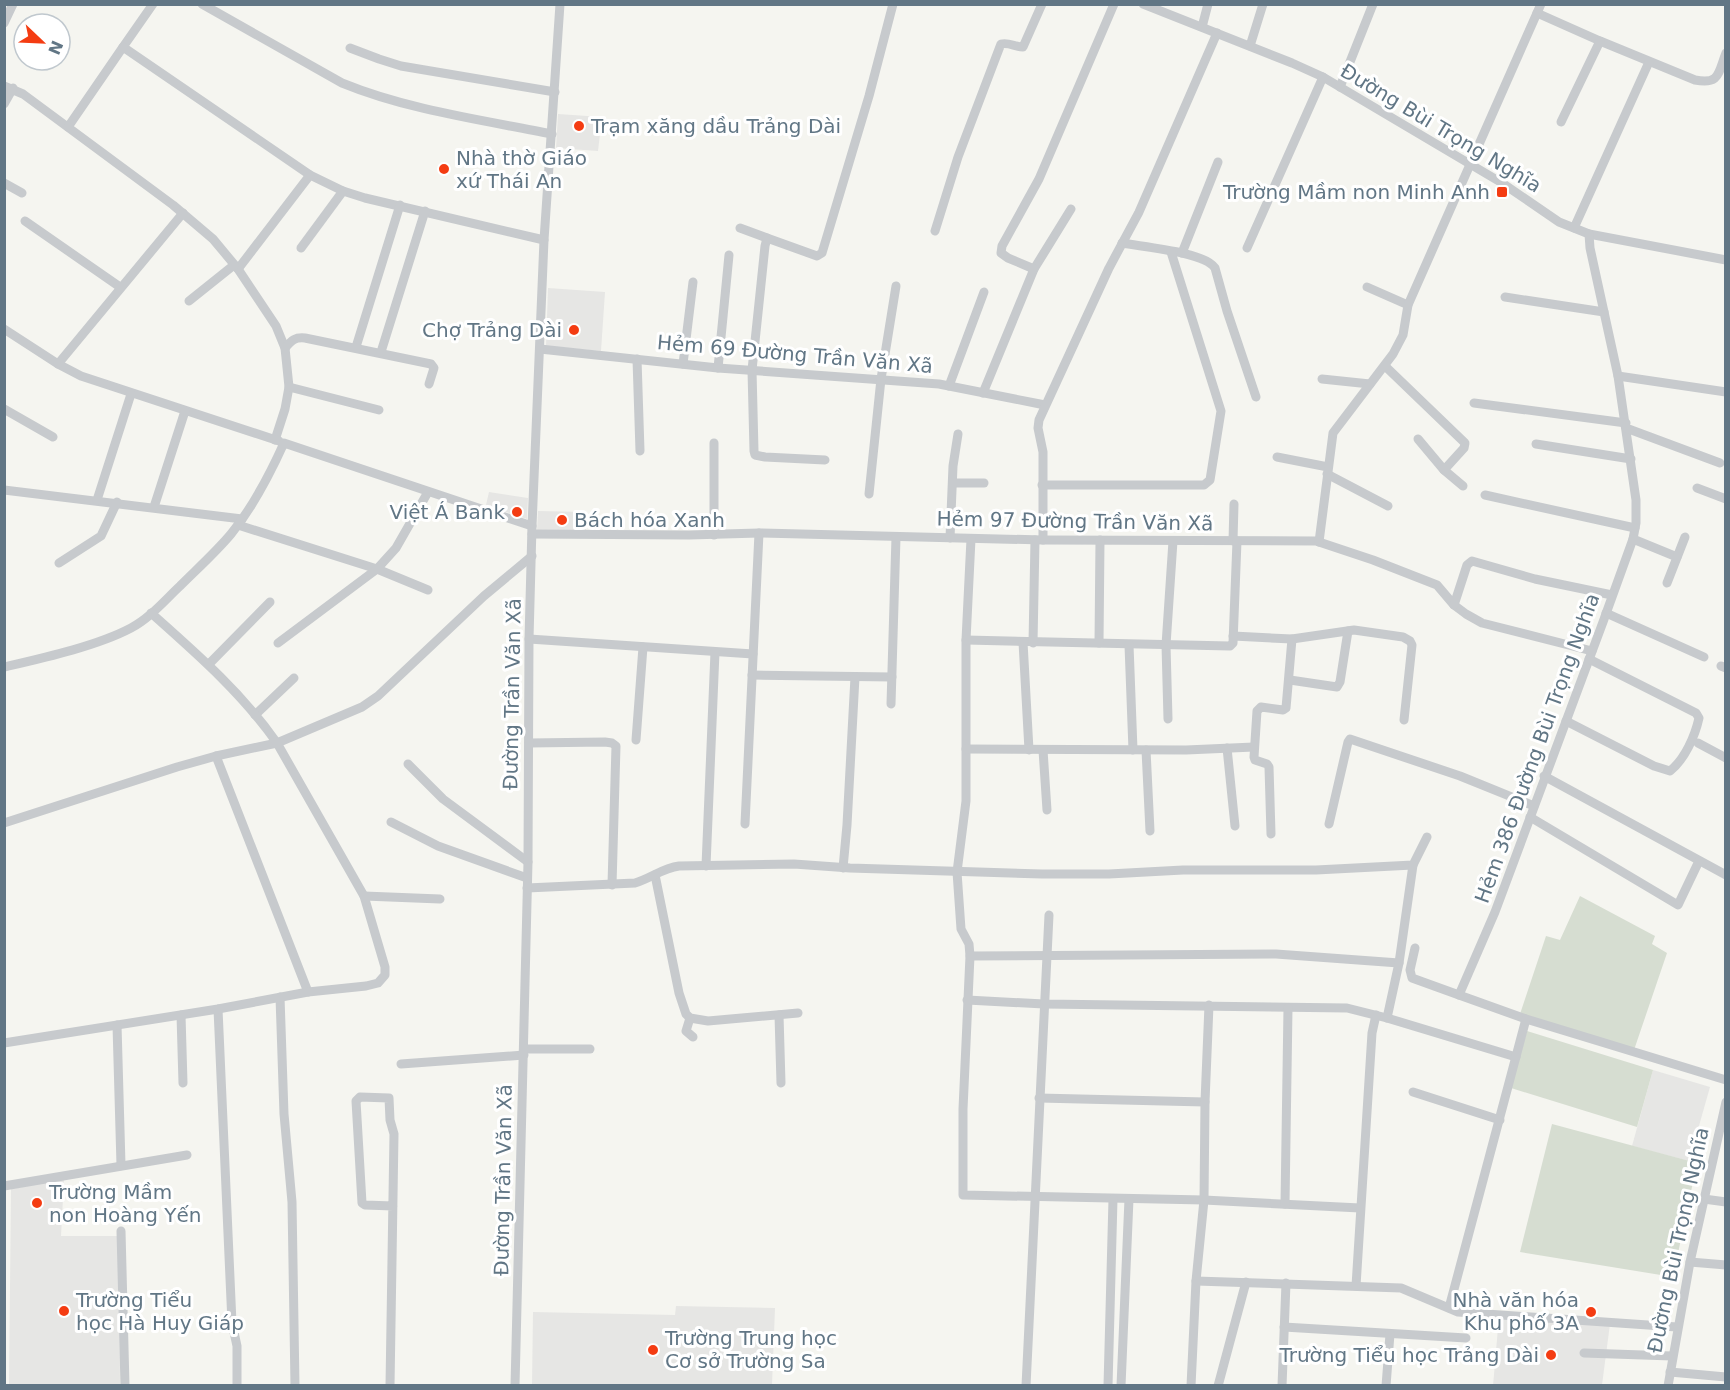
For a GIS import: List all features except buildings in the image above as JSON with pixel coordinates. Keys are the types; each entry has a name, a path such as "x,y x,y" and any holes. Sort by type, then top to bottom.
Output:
{"street":[{"path":"4,23 13,4"},
{"path":"68,127 153,4"},
{"path":"202,4 360,91 413,105 552,134"},
{"name":"Đường Trần Văn Xã","path":"515,1386 528,862 532,530 544,240 560,4"},
{"path":"740,228 817,256 822,253 869,96 893,4"},
{"path":"935,231 958,157 1001,44 1023,47 1042,4"},
{"path":"1034,269 1001,253 1002,246 1039,179 1114,4"},
{"name":"Đường Bùi Trọng Nghĩa","path":"1143,4 1164,8 1202,27 1323,77 1502,183 1558,222 1589,234 1725,260"},
{"path":"1202,27 1208,4"},
{"path":"1250,46 1263,4"},
{"path":"1340,87 1373,4"},
{"path":"1319,542 1333,434 1393,354 1402,334 1408,305 1539,9 1600,41 1648,62 1707,82 1716,78 1725,53"},
{"path":"1033,643 1043,444 1038,428 1045,405 1109,268 1139,212 1217,33"},
{"path":"1561,122 1600,41"},
{"path":"123,47 310,176 365,198 544,240"},
{"path":"350,48 401,66 555,92"},
{"path":"1574,228 1648,62"},
{"path":"1247,248 1323,77"},
{"path":"4,104 9,87 68,127 183,213 213,239 236,267 276,326 285,348 289,387 280,442 262,488 240,522 222,544 151,613 133,627 110,637 4,667"},
{"path":"1182,254 1218,162"},
{"path":"189,301 236,267 310,176"},
{"path":"4,183 22,193"},
{"path":"302,248 343,190"},
{"path":"356,347 400,205"},
{"path":"983,393 1034,269 1071,209"},
{"path":"381,352 426,211"},
{"path":"58,364 183,213"},
{"path":"25,221 120,287"},
{"name":"Hẻm 386 Đường Bùi Trọng Nghĩa","path":"1459,995 1495,912 1591,655 1635,528 1636,500 1626,425 1589,234"},
{"path":"767,238 752,370 755,455 765,458 825,460"},
{"path":"1122,243 1207,260 1215,268 1256,397"},
{"path":"1042,484 1204,485 1210,480 1221,411 1171,252"},
{"path":"718,368 729,255"},
{"path":"683,364 693,282"},
{"path":"869,494 881,379 896,286"},
{"path":"1367,287 1408,305"},
{"path":"949,386 984,292"},
{"path":"1504,297 1604,312"},
{"name":"Hẻm 97 Đường Trần Văn Xã","path":"4,329 81,376 428,492 532,530 1039,540 1319,542 1437,585 1454,605 1466,615 1482,623 1591,655 1696,713 1699,718 1692,738 1676,766 1670,771 1654,766 1566,721"},
{"path":"285,348 297,337 381,352 434,366 429,384"},
{"name":"Hẻm 69 Đường Trần Văn Xã","path":"540,349 718,368 949,386 1045,405"},
{"path":"637,358 640,451"},
{"path":"1384,366 1464,442 1464,448 1444,470"},
{"path":"1618,376 1725,392"},
{"path":"1322,380 1370,384"},
{"path":"289,387 379,410"},
{"path":"97,500 131,394"},
{"path":"1474,403 1626,425 1719,463"},
{"path":"4,409 53,437"},
{"path":"154,507 185,411"},
{"path":"950,538 958,434"},
{"path":"1418,440 1444,470 1463,486"},
{"path":"714,443 714,535"},
{"path":"1536,444 1631,459"},
{"path":"1277,457 1328,471 1388,506"},
{"path":"953,483 984,483"},
{"path":"1697,488 1725,498"},
{"path":"4,490 154,507 240,522 377,569 428,590"},
{"path":"278,643 377,569 396,548 428,492"},
{"path":"1485,495 1635,528"},
{"path":"58,563 101,536 117,502"},
{"path":"966,640 1230,646 1233,643 1234,504"},
{"path":"745,824 759,533"},
{"path":"891,704 896,537"},
{"path":"1667,583 1686,537"},
{"path":"971,538 966,640 966,801 957,872 961,929 969,945 970,956 963,1195 1204,1200 1360,1208"},
{"path":"1633,539 1677,558"},
{"path":"1100,540 1100,643"},
{"path":"1168,719 1166,645 1173,541"},
{"path":"4,823 216,756 277,743 362,707 378,696 484,596 532,556"},
{"path":"1454,605 1467,565 1472,561 1535,579 1612,595"},
{"path":"209,664 270,602"},
{"path":"4,1043 218,1009 308,992 366,986 378,983 385,975 364,896 277,743 209,664 151,613"},
{"path":"1606,613 1704,657"},
{"path":"1233,636 1292,639 1354,630 1403,637 1410,641 1412,650 1404,720"},
{"path":"1290,680 1337,687 1340,682 1348,631"},
{"path":"529,639 753,654"},
{"path":"1271,834 1269,767 1256,760 1254,747 1258,708 1283,710 1286,708 1292,639"},
{"path":"1023,642 1029,750"},
{"path":"1129,645 1133,750"},
{"path":"636,740 643,647"},
{"path":"706,866 715,652"},
{"path":"752,675 892,677"},
{"path":"843,868 855,677"},
{"path":"255,715 294,678"},
{"path":"1329,824 1350,739 1460,776 1534,806"},
{"path":"529,743 605,742 616,746 612,885"},
{"path":"1698,743 1725,758"},
{"path":"966,748 1146,750 1254,747"},
{"path":"1227,748 1235,826"},
{"path":"1043,750 1047,810"},
{"path":"1146,750 1150,831"},
{"path":"216,756 308,992"},
{"path":"408,764 443,799 528,862"},
{"path":"1544,776 1725,875"},
{"path":"1530,817 1677,905 1699,861"},
{"path":"391,822 438,846 527,883 612,885 635,883 667,868 794,864 957,872 1109,874 1183,870 1316,870 1413,865"},
{"path":"1387,1018 1399,963 1413,865 1427,837"},
{"path":"655,875 679,993 684,1011 690,1018 708,1021 798,1013"},
{"path":"364,896 440,899"},
{"path":"1026,1386 1049,915"},
{"path":"1415,948 1410,970 1412,978 1526,1019 1725,1080"},
{"path":"970,956 1276,954 1399,963"},
{"path":"280,997 284,1114 292,1202 295,1386"},
{"path":"967,1000 1044,1004 1347,1008 1516,1057"},
{"path":"1191,1386 1196,1281 1204,1200 1209,1005"},
{"path":"1285,1204 1288,1008"},
{"path":"218,1009 232,1323 237,1346 237,1386"},
{"path":"181,1015 183,1083"},
{"path":"779,1015 781,1083"},
{"path":"1356,1286 1372,1033 1376,1016"},
{"path":"685,1033 690,1018"},
{"path":"1449,1308 1526,1019"},
{"path":"117,1025 121,1165"},
{"path":"401,1064 524,1052 590,1049"},
{"path":"1413,1092 1500,1120"},
{"path":"390,1386 393,1206 394,1134 390,1120 389,1098 360,1098 356,1101 361,1201 365,1205 393,1206"},
{"path":"1039,1098 1205,1102"},
{"name":"Đường Bùi Trọng Nghĩa","path":"1668,1386 1690,1262 1725,1102"},
{"path":"4,1186 187,1155"},
{"path":"1108,1386 1113,1199"},
{"path":"1121,1386 1129,1199"},
{"path":"1704,1199 1725,1202"},
{"path":"121,1231 125,1386"},
{"path":"1690,1262 1725,1265"},
{"path":"1196,1281 1401,1288 1458,1312 1677,1327"},
{"path":"1218,1386 1246,1282"},
{"path":"1282,1386 1286,1283"},
{"path":"1284,1327 1466,1338"},
{"path":"1386,1386 1390,1334"},
{"path":"1584,1353 1672,1356"},
{"path":"1670,1372 1725,1377"}],"shaded area":[{"name":"Trạm xăng dầu Trảng Dài","path":"558,114 602,117 598,151 556,148"},
{"name":"Chợ Trảng Dài","path":"548,288 605,292 601,351 546,346"},
{"name":"Việt Á Bank","path":"489,492 528,498 527,519 486,505"},
{"name":"Bách hóa Xanh","path":"538,511 586,512 586,531 537,531"},
{"path":"1580,896 1655,936 1652,944 1667,953 1634,1050 1520,1014 1546,936 1560,940"},
{"path":"1527,1031 1653,1070 1637,1127 1511,1088"},
{"path":"1653,1070 1710,1087 1689,1161 1632,1146"},
{"path":"1552,1124 1697,1163 1673,1277 1520,1252"},
{"name":"Trường Tiểu học Hà Huy Giáp","path":"64,1179 61,1236 119,1236 120,1385 9,1386 11,1189"},
{"name":"Trường Trung học Cơ sở Trường Sa","path":"676,1306 775,1308 772,1385 532,1385 533,1312 675,1315"},
{"name":"Trường Tiểu học Trảng Dài","path":"1499,1316 1610,1324 1602,1385 1493,1386"}],"place":[{"name":"Trạm xăng dầu Trảng Dài","path":"579,126"},
{"name":"Nhà thờ Giáo xứ Thái An","path":"444,169"},
{"name":"Trường Mầm non Minh Anh","path":"1502,192"},
{"name":"Chợ Trảng Dài","path":"574,330"},
{"name":"Việt Á Bank","path":"517,512"},
{"name":"Bách hóa Xanh","path":"562,520"},
{"name":"Trường Mầm non Hoàng Yến","path":"37,1203"},
{"name":"Trường Tiểu học Hà Huy Giáp","path":"64,1311"},
{"name":"Nhà văn hóa Khu phố 3A","path":"1591,1312"},
{"name":"Trường Trung học Cơ sở Trường Sa","path":"653,1350"},
{"name":"Trường Tiểu học Trảng Dài","path":"1551,1355"}]}
